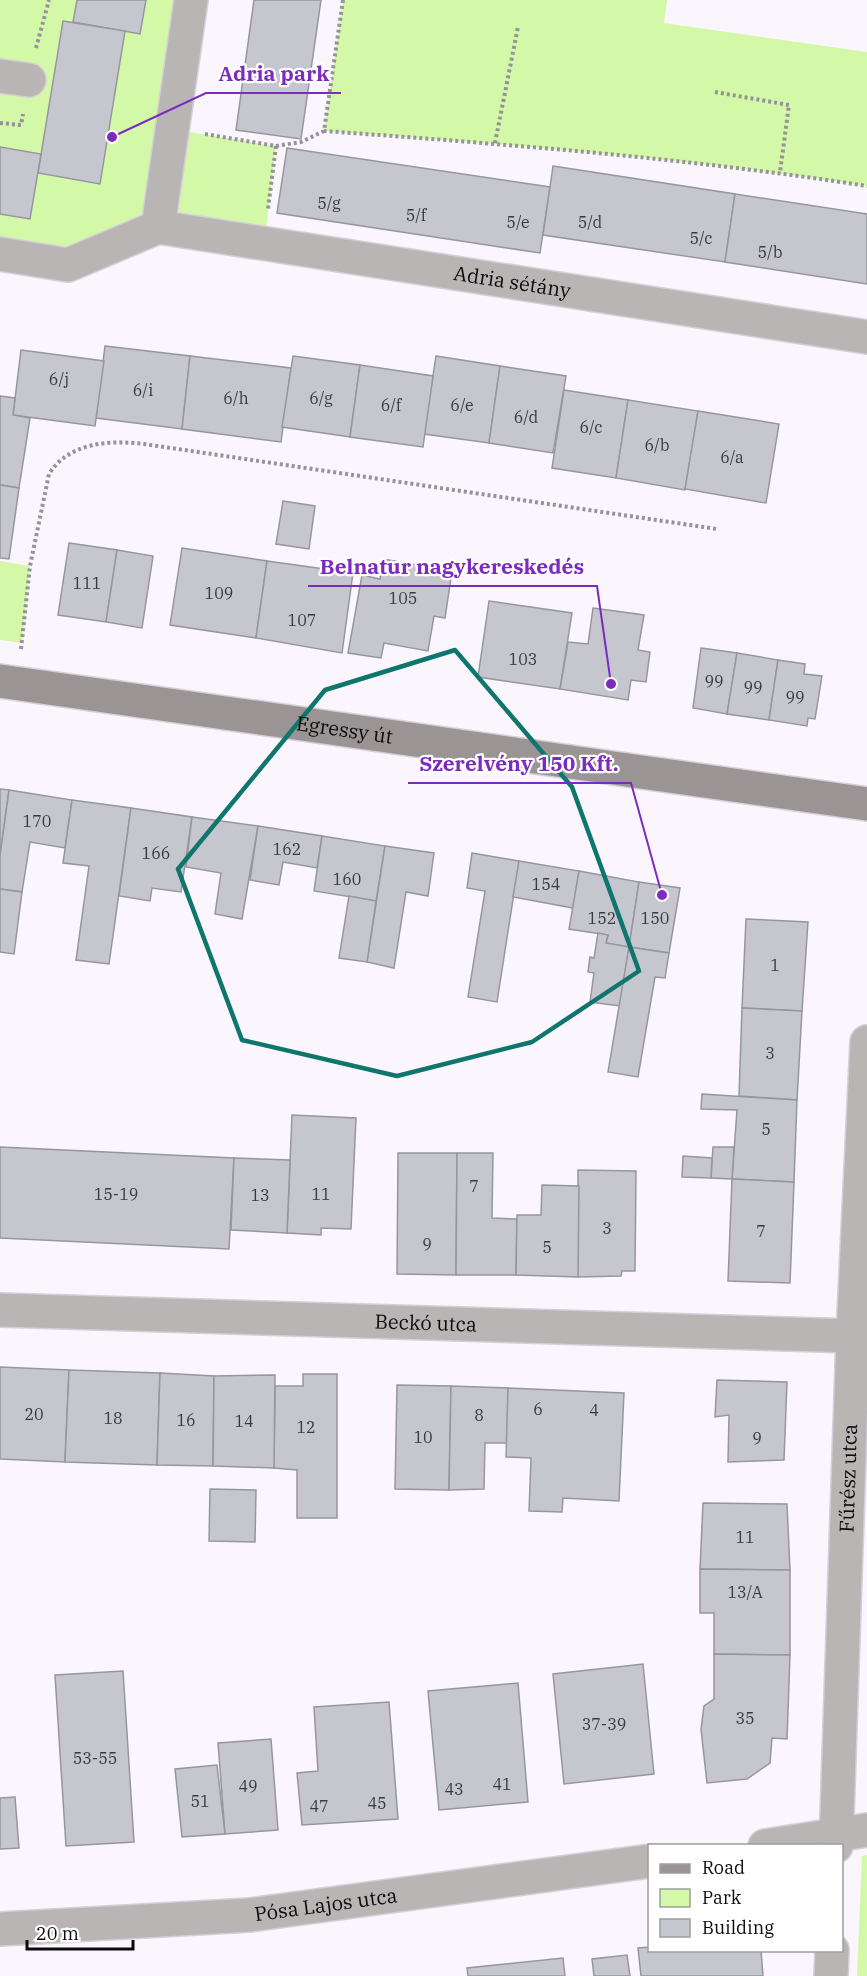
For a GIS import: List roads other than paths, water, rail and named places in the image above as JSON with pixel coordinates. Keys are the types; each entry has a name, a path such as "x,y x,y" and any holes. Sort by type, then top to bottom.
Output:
{"street":[{"path":"0,254 68,266 158,227 191,0"},
{"name":"Adria sétány","path":"158,227 264,246 867,338"},
{"name":"Egressy út","path":"8,682 867,804"},
{"name":"Fűrész utca","path":"847,1837 853,1336 867,1042"},
{"name":"Beckó utca","path":"0,1310 853,1336"},
{"path":"775,1844 847,1837"},
{"name":"Pósa Lajos utca","path":"0,1929 250,1915 648,1861"},
{"path":"831,1976 832,1952"}],"place":[{"name":"Adria park","path":"112,137"},
{"name":"Belnatur nagykereskedés","path":"611,684"},
{"name":"Szerelvény 150 Kft.","path":"662,895"}]}
